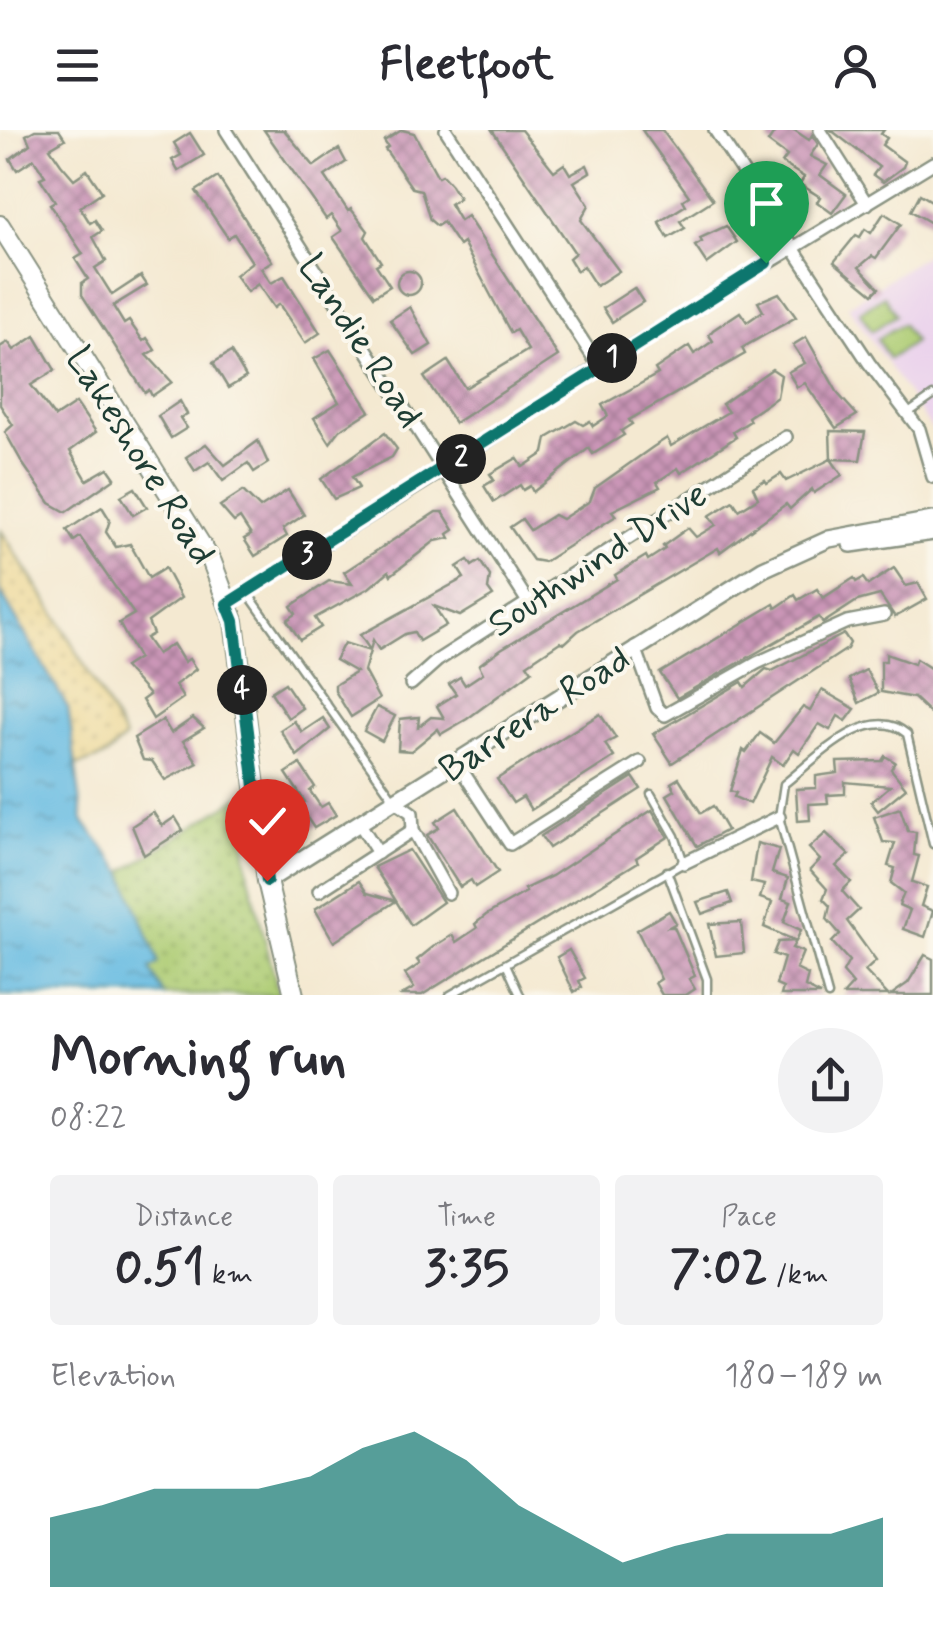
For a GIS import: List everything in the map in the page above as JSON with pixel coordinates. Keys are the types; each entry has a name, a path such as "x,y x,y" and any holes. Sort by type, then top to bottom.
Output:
{"main road":[{"name":"Lakeshore Road","path":"0,226 212,562 234,621 267,881 294,995"}],"street":[{"name":"Landie Road","path":"226,130 528,602"},
{"path":"446,130 600,366"},
{"path":"714,130 919,429 933,478"},
{"path":"820,130 867,204"},
{"path":"227,604 792,246 933,163"},
{"name":"Southwind Drive","path":"410,684 528,602 786,437"},
{"name":"Barrera Road","path":"267,881 458,763 634,647 803,550 878,527 933,520"},
{"name":"Barrera Road","path":"803,550 933,532"},
{"path":"634,647 657,708 665,715 758,663 829,630 884,616"},
{"path":"458,763 510,844 640,762"},
{"path":"396,802 412,813 413,830 448,894"},
{"path":"684,863 779,816"},
{"path":"360,824 378,852"},
{"path":"319,891 413,830"}],"lane":[{"path":"908,414 933,396"},
{"path":"247,592 396,802"},
{"path":"828,995 779,816 784,784 845,738 877,722 894,724 907,734 933,844"},
{"path":"450,995 684,863 675,836 650,794"},
{"path":"667,871 707,979 707,995"},
{"path":"506,964 520,995"}],"shaded area":[{"path":"933,250 933,431 848,306"}],"green space":[{"path":"884,296 896,315 872,331 860,312"},
{"path":"902,324 914,342 889,359 877,339"},
{"path":"239,797 249,876 279,995 164,995 150,969 123,872"}],"sand":[{"path":"0,529 59,620 125,738 106,756 76,766 68,708 0,591"}],"water":[{"path":"0,591 68,708 83,821 123,872 159,963 150,969 164,995 0,995"}],"building":[{"path":"35,130 59,130 65,139 50,148 61,164 74,179 87,170 102,192 80,207 90,223 95,220 102,231 93,237 106,261 95,268 112,295 141,276 147,285 113,306 124,324 129,321 143,341 147,338 155,350 147,355 172,382 152,396 149,390 145,393 82,295 82,283 88,279 75,259 83,254 50,204 55,201 40,178 45,176 34,159 17,170 10,159 30,144 26,135"},
{"path":"264,130 284,130 314,166 339,149 346,162 325,176 348,211 351,209 368,231 365,237 381,262 376,265 390,286 374,296 333,237 342,231 331,215 326,219"},
{"path":"402,130 414,133 438,177 442,175 451,185 459,198 450,204 460,221 467,216 558,356 455,423 424,377 448,361 465,388 528,350 516,330 511,333 463,243 459,246 443,222 437,226 430,220 421,190 412,188 385,149 388,147 384,141"},
{"path":"492,130 521,130 554,171 564,164 570,174 587,165 590,172 574,182 589,205 581,220 619,271 596,286 583,266 577,271 569,258 575,253"},
{"path":"642,130 662,130 713,200 680,221 685,228 668,238 659,222 686,205 683,200 689,196"},
{"path":"776,130 794,130 809,140 812,135 818,144 810,156 827,165 820,175 846,194 832,213 817,202 820,197 800,184 804,177 782,163 787,156 768,142"},
{"path":"831,130 884,130 881,134 887,138 882,145 905,162 903,167 883,182 873,175 879,167"},
{"path":"190,133 204,155 178,171 172,160 181,155 174,143"},
{"path":"218,177 272,261 261,268 271,283 284,276 320,333 305,343 279,304 274,308 258,284 247,292 235,275 252,262 234,234 228,238 196,191"},
{"path":"920,194 933,202 933,224 911,211"},
{"path":"884,213 901,224 876,258 872,256 859,267 879,288 873,294 834,262 856,235 860,237 865,229 871,233"},
{"path":"726,226 737,242 707,264 695,246 702,242 700,238"},
{"path":"409,271 418,274 418,292 409,295 400,292 397,283 400,274"},
{"path":"634,288 643,302 612,322 603,308"},
{"path":"779,293 796,317 742,348 745,354 629,420 632,424 621,431 624,435 593,454 589,448 533,492 530,486 523,490 520,485 494,502 484,486 494,480 490,474 517,458 523,467 544,453 547,438 576,421 583,425 590,421 593,426 608,416 602,405 658,374 655,369 689,346 694,354 713,341 709,335 713,330 740,312 747,322 763,311 758,302"},
{"path":"410,307 431,345 415,355 390,320"},
{"path":"35,336 55,370 31,385 55,417 76,403 96,432 70,451 87,480 108,468 115,478 66,512 50,503 23,464 5,432 13,425 0,405 0,347 8,342 14,350"},
{"path":"806,337 839,395 857,415 836,428 805,383 797,387 788,372 805,363 793,345"},
{"path":"330,350 370,411 340,430 330,443 314,418 339,402 314,359"},
{"path":"231,352 246,377 228,388 213,363"},
{"path":"772,369 781,375 777,397 748,417 750,421 733,432 736,437 681,473 678,468 657,482 660,487 612,511 616,516 544,562 533,560 510,527 522,519 530,530 554,515 562,519 590,501 595,488 653,447 667,438 671,446 728,412 722,404"},
{"path":"180,401 187,414 180,418 187,428 171,438 158,416"},
{"path":"830,431 865,432 860,460 831,459"},
{"path":"385,433 397,449 392,457 352,477 359,488 334,499 321,479"},
{"path":"258,441 268,463 254,472 248,463 223,481 209,462 195,471 186,457 206,444 225,465"},
{"path":"831,459 842,475 814,493 812,489 790,509 786,504 720,552 718,548 578,631 565,643 560,642 527,664 532,671 467,719 441,734 438,729 411,751 398,750 400,719 419,717 418,727 431,717 444,718 437,706 456,694 449,684 460,677 465,685 483,673 479,665 501,649 617,579 615,575 646,556 648,560 665,549 663,546 688,528 696,537 716,525 709,516 733,501 739,510 758,498 753,487 765,480 767,483 781,474 786,481"},
{"path":"135,488 147,507 133,515 121,496"},
{"path":"288,490 304,515 283,529 287,536 255,556 244,539 251,535 240,518 234,522 220,506 243,491 260,508"},
{"path":"102,507 110,520 106,532 116,547 130,544 149,578 165,568 181,598 148,622 153,634 146,638 157,654 173,644 184,662 189,659 196,669 175,685 183,698 153,719 142,700 149,695 124,667 138,658 119,623 134,614 80,537 74,541 67,530"},
{"path":"436,512 443,512 454,530 448,534 450,538 435,541 391,575 389,571 369,588 315,618 321,627 300,640 287,620 296,614 291,606 329,581 352,584 344,572"},
{"path":"468,560 472,566 480,561 490,576 488,589 493,596 460,616 434,606 446,625 419,641 414,632 405,634 379,650 373,640 370,650 360,635 464,578 457,567"},
{"path":"894,568 906,586 918,583 927,599 895,617 880,595 857,601 823,623 819,617 677,698 660,673 774,604 776,608 795,595 798,600 817,589 823,598 854,578 856,582 863,578 868,585"},
{"path":"844,634 850,643 847,649 672,763 653,734 742,682 745,687 766,669 772,671"},
{"path":"344,643 370,651 364,671 379,699 351,717 335,691 335,685 356,672 335,660"},
{"path":"886,654 914,664 916,659 933,670 933,716 914,698 881,692 881,661 886,661"},
{"path":"866,670 878,693 859,703 849,679"},
{"path":"285,683 302,708 288,718 271,692"},
{"path":"822,690 855,709 846,721 838,716 830,730 819,724 799,753 794,749 783,765 772,757 750,804 734,797 736,793 730,791 743,750 746,752 760,733 774,743 803,707 810,711"},
{"path":"377,707 395,716 382,741 364,731"},
{"path":"600,714 616,738 605,744 614,757 531,810 523,797 513,803 497,779"},
{"path":"193,718 204,728 183,741 198,763 165,780 152,761 143,760 134,738 163,720 171,733"},
{"path":"323,718 330,729 297,756 280,730 294,721 302,732"},
{"path":"885,756 895,762 891,769 906,788 878,811 871,802 890,786 845,782 845,794 827,795 828,803 809,804 810,820 798,821 796,789 816,788 816,776 838,773 837,762 882,761"},
{"path":"300,764 315,787 310,791 321,807 328,803 336,815 314,828 299,806 305,802 286,773"},
{"path":"633,777 641,789 549,848 541,836"},
{"path":"679,778 701,813 713,806 727,830 697,846 667,795 675,790 671,783"},
{"path":"457,808 498,872 475,887 471,880 460,887 427,835 439,828 435,822"},
{"path":"900,808 908,831 916,832 914,855 919,856 912,882 927,887 921,906 933,911 925,937 903,929 910,910 899,905 904,893 891,883 895,868 888,866 895,843 883,842 874,817"},
{"path":"652,810 668,837 636,858 638,862 422,995 402,995 414,988 405,974 420,964 417,960 433,947 452,935 456,942 477,928 475,924 486,915 526,892 524,889 552,876"},
{"path":"153,812 162,826 175,817 183,830 144,855 132,826"},
{"path":"826,833 849,855 836,866 851,882 842,891 859,910 847,921 876,961 865,971 888,995 843,995 853,984 843,972 849,961 832,942 840,934 827,919 830,906 823,899 827,889 810,870 820,860 809,848"},
{"path":"757,843 779,849 772,873 788,878 782,899 791,902 784,922 801,930 796,941 764,927 772,902 760,898 764,885 751,882"},
{"path":"409,850 443,902 411,925 374,867"},
{"path":"359,881 367,893 396,901 334,942 315,909"},
{"path":"728,892 732,903 702,914 697,902"},
{"path":"669,911 676,923 669,927 674,927 695,976 689,979 695,989 686,995 662,995 655,983 661,979 637,930"},
{"path":"741,922 744,953 716,956 709,924"},
{"path":"796,941 792,948 803,952 796,969 808,975 805,987 821,995 781,995 783,988 776,985 784,958 773,954 778,942"},
{"path":"569,950 585,978 579,981 582,987 574,992 557,957"},
{"path":"925,955 933,959 933,995 891,995 908,983"}],"route":[{"path":"267,881 234,621 227,604 766,263"}]}
